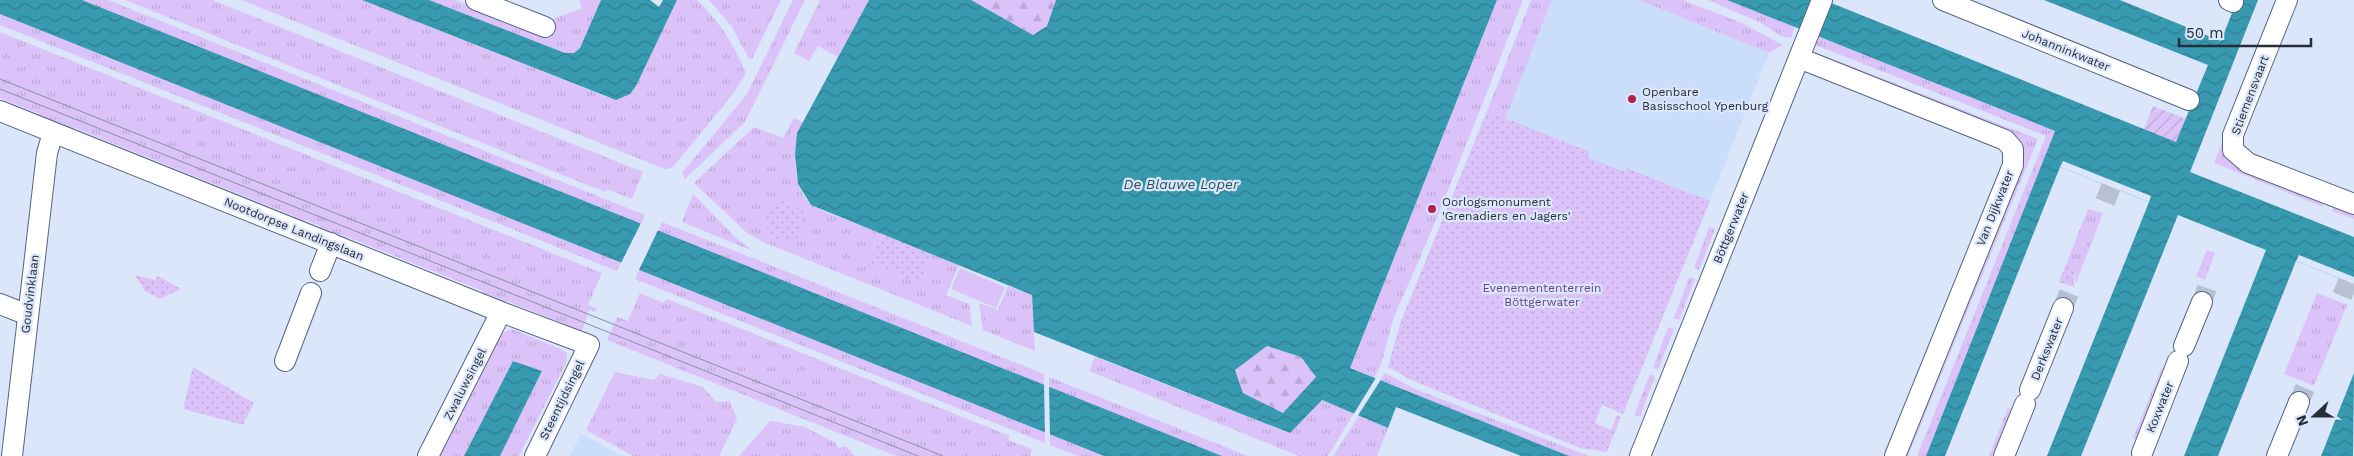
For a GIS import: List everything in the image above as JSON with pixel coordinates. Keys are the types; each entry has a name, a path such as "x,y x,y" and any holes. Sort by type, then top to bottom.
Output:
{"street":[{"path":"476,0 545,27"},
{"name":"Böttgerwater","path":"1640,456 1822,0"},
{"name":"Johanninkwater","path":"1943,0 2189,100"},
{"name":"Stiemensvaart","path":"2287,0 2233,134 2233,150 2248,163 2354,204"},
{"name":"Van Dijkwater","path":"1799,58 2005,140 2013,149 2013,165 1895,456"},
{"name":"Nootdorpse Landingslaan","path":"0,111 501,312 589,345"},
{"name":"Goudvinklaan","path":"12,456 47,153 53,133"},
{"path":"320,271 330,243"},
{"path":"286,361 311,293"},
{"name":"Koxwater","path":"2142,453 2202,302"},
{"path":"0,304 28,314"},
{"name":"Derkswater","path":"2004,456 2063,308"},
{"name":"Zwaluwsingel","path":"428,456 501,312"},
{"name":"Steentijdsingel","path":"535,456 589,345"},
{"path":"2277,456 2299,402"}],"shaded area":[{"name":"Openbare Basisschool Ypenburg","path":"1552,0 1639,0 1769,53 1710,201 1628,168 1626,173 1587,158 1589,152 1505,119"},
{"path":"581,434 623,456 570,456"}],"green space":[{"path":"82,0 108,0 645,215 641,224"},
{"path":"125,0 212,0 643,172 632,199 607,189 605,192"},
{"path":"241,0 362,0 607,97 636,86 677,0 697,0 726,34 746,74 733,94 672,168 665,169"},
{"path":"429,0 455,0 543,35 548,21 582,8 579,0 601,0 580,48 574,53 565,53"},
{"path":"709,0 781,0 752,59 749,59 732,27"},
{"path":"793,0 805,0 745,122 685,179 682,173 747,94"},
{"path":"820,0 869,0 838,57 818,46 809,61 794,53"},
{"path":"971,0 1056,0 1047,26 1033,35"},
{"path":"1497,0 1523,0 1446,195 1394,318 1382,362 1374,378 1350,368"},
{"path":"1531,0 1552,0 1505,119 1487,111"},
{"path":"1639,0 1683,0 1742,23 1783,45 1769,53"},
{"path":"1708,0 1727,0 1795,27 1791,38 1781,36 1761,23"},
{"path":"0,14 621,263 617,271 0,25"},
{"path":"0,32 602,273 588,305 597,309 595,312 589,310 582,331 507,301 505,307 481,297 483,291 347,237 344,243 317,232 320,226 305,220 303,226 292,222 294,216 75,128 72,134 35,119 37,113 0,98"},
{"path":"1817,36 2055,131 1926,456 1917,456 2046,136 1813,44"},
{"path":"1812,51 2038,139 1908,456 1905,456 2021,158 1817,57"},
{"path":"2153,106 2186,119 2176,142 2144,129"},
{"name":"Evenemententerrein Böttgerwater","path":"1487,111 1590,152 1588,158 1625,172 1627,168 1710,201 1623,414 1602,405 1595,423 1611,430 1617,415 1621,417 1607,452 1580,448 1411,380 1388,367 1401,321"},
{"path":"794,118 803,123 797,142 795,165 799,187 810,204 833,215 883,233 870,263 920,284 933,254 959,265 946,295 969,304 972,326 763,242 747,233 694,183 754,127 783,138"},
{"path":"2230,123 2258,176 2324,203 2323,207 2214,163"},
{"path":"693,194 737,239 753,251 682,222"},
{"path":"782,200 803,210 804,218 799,224 800,236 788,242 778,240 770,232 764,221 770,207"},
{"path":"2334,207 2354,215 2354,219 2332,211"},
{"path":"2088,209 2103,213 2076,283 2075,268 2065,267"},
{"path":"662,222 1044,374 1044,385 658,231"},
{"path":"1709,227 1715,229 1699,270 1694,268"},
{"path":"883,233 933,254 920,284 869,263"},
{"path":"2207,250 2215,253 2205,280 2196,276"},
{"path":"2065,267 2075,268 2074,287 2059,282"},
{"path":"960,268 1005,287 996,308 951,289"},
{"path":"639,270 1045,432 1045,443 635,279"},
{"path":"135,275 155,280 158,276 181,289 160,299 145,291"},
{"path":"1689,277 1695,279 1679,320 1674,318"},
{"path":"1008,286 1032,295 1035,351 983,330 979,303 998,310"},
{"path":"640,293 664,303 667,299 1010,436 1008,440 1032,449 1030,456 896,456 607,340 617,317 628,321"},
{"path":"2317,293 2347,305 2314,386 2284,374"},
{"path":"1668,327 1674,329 1658,370 1653,368"},
{"path":"512,329 563,350 567,354 567,361 519,456 500,456 542,371 513,361 464,456 438,456 500,334"},
{"path":"1267,346 1301,357 1316,377 1283,413 1243,393 1235,369"},
{"path":"1095,357 1290,433 1321,400 1354,413 1328,456 1299,456 1089,371"},
{"path":"193,367 254,403 243,425 183,409"},
{"path":"2162,367 2170,370 2141,442 2133,438"},
{"path":"615,372 654,380 660,374 703,387 716,402 730,401 737,419 719,456 633,456 586,430"},
{"path":"1385,373 1415,389 1589,456 1569,456 1380,380"},
{"path":"1650,374 1655,376 1640,417 1634,415"},
{"path":"1049,377 1248,456 1222,456 1049,387"},
{"path":"2008,408 2016,411 1998,456 1989,456"},
{"path":"1359,416 1388,428 1377,456 1333,456"},
{"path":"772,421 805,427 836,443 838,448 846,446 855,456 739,456"},
{"path":"1050,434 1104,456 1078,456 1050,445"}],"water":[{"path":"0,0 82,0 1222,456 1104,456 0,14"},
{"path":"362,0 429,0 565,53 574,53 580,48 601,0 650,0 659,7 663,0 677,0 636,86 630,94 616,100"},
{"name":"De Blauwe Loper","path":"869,0 971,0 1033,35 1047,26 1056,0 1497,0 1350,368 1569,456 1521,456 1396,407 1388,428 1322,400 1290,433 1034,332 1032,295 811,205 798,184 795,155 797,133","holes":["1267,346 1301,357 1316,377 1283,413 1243,393 1235,370"]},
{"path":"1727,0 1824,0 2176,142 2208,65 2044,0 2120,0 2221,41 2237,0 2258,0 2190,172 2354,237 2354,284 2296,261 2218,456 2184,456 2266,250 2178,215 2081,456 2047,456 2149,202 2060,167 1945,456 1926,456 2055,131"},
{"path":"513,361 542,371 500,456 464,456"},
{"path":"2354,373 2353,456 2321,456"}],"pier":[{"path":"2063,161 2151,196 2149,202 2060,167"},
{"path":"642,221 659,228 638,272 620,265"},
{"path":"2299,255 2354,277 2354,284 2296,261"},
{"path":"1377,376 1382,378 1357,417 1353,415"},
{"path":"1044,382 1049,384 1050,437 1045,435"}],"tunnel":[{"path":"2105,202 2111,187"},
{"path":"2342,296 2348,282"},
{"path":"2202,302 2207,288"},
{"path":"2063,308 2069,293"},
{"path":"2299,402 2305,388"}],"tram line":[{"path":"0,79 943,456"},
{"path":"0,89 918,456"}],"place":[{"name":"Openbare Basisschool Ypenburg","path":"1632,99"},
{"name":"Oorlogsmonument 'Grenadiers en Jagers'","path":"1432,209"}]}
